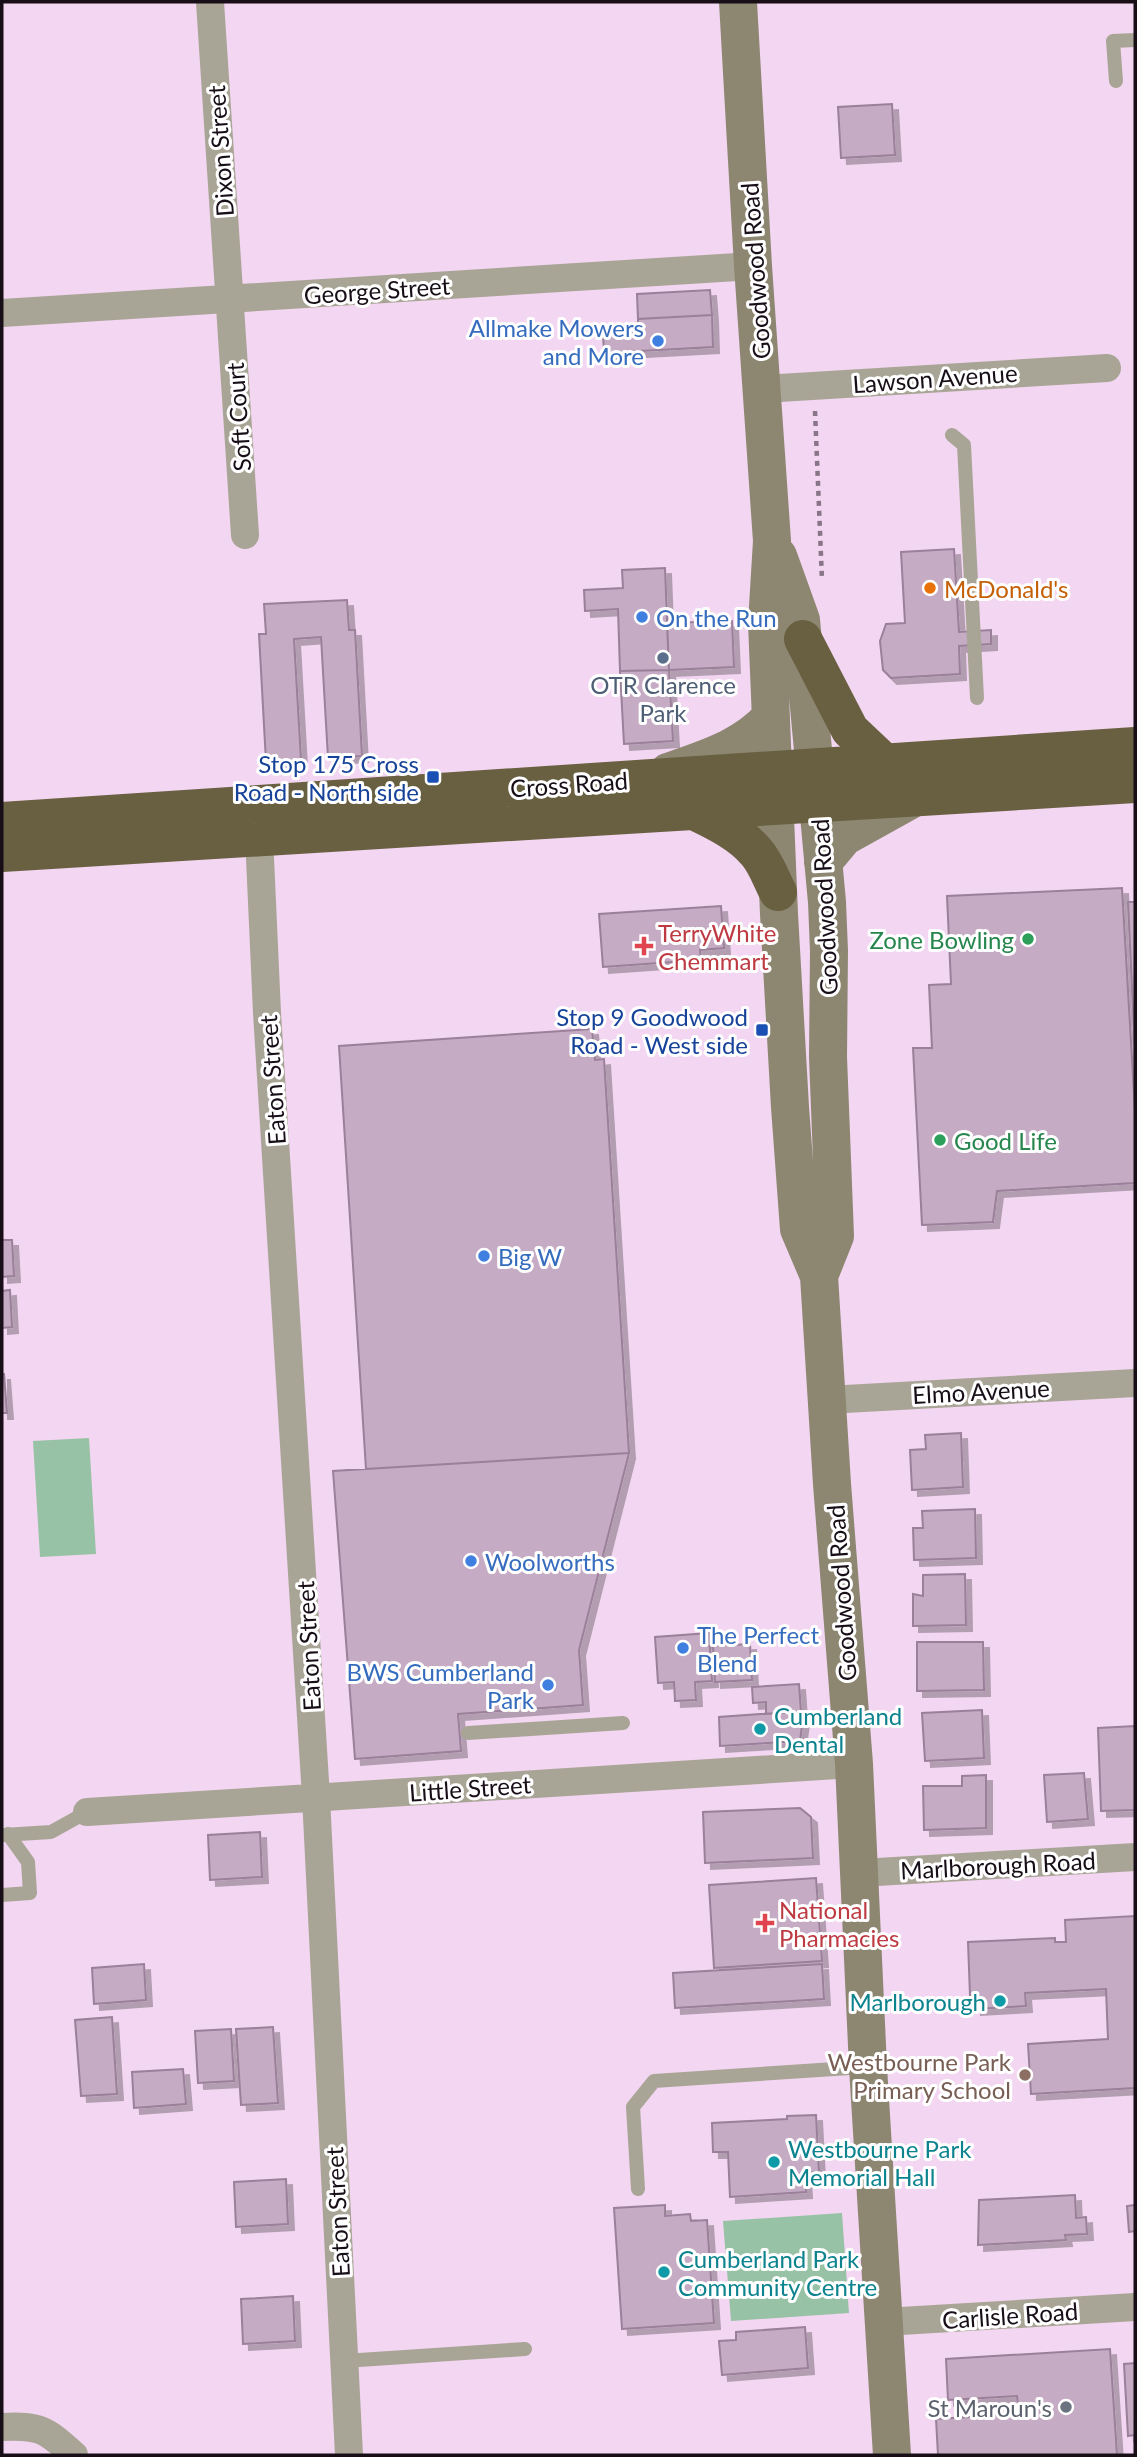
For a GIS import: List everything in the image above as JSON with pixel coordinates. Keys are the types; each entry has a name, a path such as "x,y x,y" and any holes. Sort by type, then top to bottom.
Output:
{"highway":[{"path":"803,639 850,730 885,763"},
{"name":"Cross Road","path":"816,786 885,763 1135,746"},
{"name":"Cross Road","path":"2,853 258,821 647,779 774,789 816,786 916,797 1135,784"},
{"name":"Cross Road","path":"2,821 258,821 444,828 696,812 774,789"},
{"path":"696,812 718,822 757,853 778,892"}],"main road":[{"name":"Goodwood Road","path":"738,2 772,541 767,623 778,892 799,1229 819,1276 854,1764 868,2067 892,2455"},
{"name":"Goodwood Road","path":"772,541 801,620 830,951 828,1057 835,1236 819,1276"},
{"path":"647,779 719,754 754,734 771,717"},
{"path":"823,862 837,842 844,837 916,797"}],"street":[{"name":"Dixon Street","path":"210,2 230,299"},
{"name":"George Street","path":"2,313 753,266"},
{"name":"Soft Court","path":"230,299 246,535"},
{"name":"Lawson Avenue","path":"763,389 1107,368"},
{"name":"Eaton Street","path":"258,821 267,1013 316,1797 349,2455"},
{"name":"Elmo Avenue","path":"827,1400 1135,1383"},
{"name":"Little Street","path":"87,1812 854,1764"},
{"name":"Marlborough Road","path":"860,1874 1135,1857"},
{"name":"Carlisle Road","path":"884,2322 1135,2307"},
{"path":"2,2427 29,2426 49,2433 74,2455"}],"lane":[{"path":"1116,81 1113,41 1135,40"},
{"path":"952,435 964,445 977,698"},
{"path":"468,1732 623,1723"},
{"path":"5,1835 51,1832 87,1812"},
{"path":"2,1895 30,1893 28,1862 5,1835"},
{"path":"638,2189 633,2107 654,2081 868,2067"},
{"path":"344,2361 525,2349"}],"path":[{"path":"816,404 814,421 822,581"}],"green space":[{"path":"89,1438 96,1554 40,1557 33,1441"},
{"path":"842,2213 849,2313 731,2321 723,2221"}],"building":[{"path":"892,104 895,155 841,158 838,107"},
{"path":"710,290 712,315 638,319 637,294"},
{"name":"Allmake Mowers and More","path":"712,315 713,347 604,353 603,334 638,333 638,319"},
{"name":"McDonald's","path":"954,549 959,632 991,630 991,644 959,646 960,674 891,678 883,670 880,641 886,624 905,623 901,552"},
{"name":"On the Run","path":"665,568 669,670 620,671 618,609 585,611 584,590 623,588 622,570"},
{"path":"347,600 349,630 355,630 362,756 328,758 321,637 294,639 301,760 266,762 259,634 266,634 264,604"},
{"path":"732,621 734,667 669,670 667,623"},
{"path":"669,670 673,741 624,744 620,671"},
{"path":"1122,888 1135,1111 1135,1183 997,1191 993,1222 922,1225 913,1048 932,1048 929,985 951,984 947,896"},
{"path":"1128,902 1135,902 1135,1053"},
{"path":"721,906 724,948 700,950 701,960 603,967 599,914"},
{"name":"Big W","path":"592,1029 595,1060 604,1059 629,1453 366,1469 339,1046"},
{"path":"2,1240 12,1240 14,1276 2,1277"},
{"path":"10,1290 12,1327 2,1328 2,1291"},
{"path":"4,1374 7,1413 2,1413"},
{"path":"961,1433 963,1487 912,1490 910,1450 926,1449 925,1435"},
{"name":"Woolworths","path":"629,1453 579,1650 583,1705 458,1714 461,1751 355,1759 333,1471"},
{"path":"975,1509 976,1558 914,1560 913,1528 923,1528 922,1511"},
{"path":"965,1574 966,1625 913,1626 913,1594 923,1596 923,1575"},
{"path":"709,1633 712,1681 695,1682 696,1700 675,1701 674,1682 658,1683 655,1637"},
{"path":"917,1642 983,1642 984,1690 917,1691"},
{"path":"750,1644 752,1680 715,1682 713,1646"},
{"path":"799,1684 801,1712 766,1714 766,1702 753,1703 752,1687"},
{"path":"982,1710 984,1758 925,1761 922,1713"},
{"name":"Cumberland Dental","path":"804,1711 800,1741 720,1746 719,1717"},
{"path":"1135,1726 1135,1810 1101,1811 1098,1728"},
{"path":"1084,1773 1088,1819 1047,1822 1044,1775"},
{"path":"986,1775 986,1828 924,1830 923,1786 962,1786 962,1776"},
{"path":"800,1808 811,1817 813,1858 705,1863 703,1812"},
{"path":"260,1832 262,1877 210,1880 208,1835"},
{"name":"National Pharmacies","path":"816,1878 822,1961 714,1968 709,1885"},
{"name":"Marlborough","path":"1135,1916 1135,2088 1031,2094 1028,2044 1108,2039 1106,1989 1025,1993 1026,2006 975,2009 975,1995 970,1995 968,1942 1055,1938 1055,1942 1066,1942 1065,1920"},
{"path":"144,1964 146,2000 94,2004 92,1968"},
{"path":"822,1964 824,1999 675,2008 673,1973"},
{"path":"112,2017 117,2094 81,2096 75,2020"},
{"path":"273,2027 278,2103 241,2105 236,2029"},
{"path":"231,2029 234,2081 198,2083 195,2031"},
{"path":"183,2069 186,2104 134,2108 132,2072"},
{"name":"Westbourne Park Memorial Hall","path":"816,2115 819,2172 805,2173 806,2192 730,2197 728,2152 713,2152 712,2123"},
{"path":"286,2179 288,2224 236,2227 234,2182"},
{"path":"1075,2195 1076,2218 1086,2217 1087,2234 1065,2235 1066,2240 978,2245 979,2200"},
{"name":"Cumberland Park Community Centre","path":"665,2205 665,2216 690,2214 691,2221 707,2220 714,2323 622,2329 614,2208"},
{"path":"1135,2205 1135,2231 1129,2232 1127,2206"},
{"path":"293,2296 295,2341 243,2344 241,2299"},
{"path":"805,2327 808,2368 722,2375 719,2341 736,2340 736,2332"},
{"name":"St Maroun's","path":"1110,2349 1117,2455 938,2455 936,2419 1019,2414 1017,2396 948,2400 946,2359"},
{"path":"1135,2363 1135,2435 1128,2436 1124,2364"}],"place":[{"name":"Allmake Mowers and More","path":"658,341"},
{"name":"McDonald's","path":"930,588"},
{"name":"On the Run","path":"642,617"},
{"name":"OTR Clarence Park","path":"663,658"},
{"name":"Stop 175 Cross Road - North side","path":"433,777"},
{"name":"Zone Bowling","path":"1028,939"},
{"name":"TerryWhite Chemmart","path":"644,946"},
{"name":"Stop 9 Goodwood Road - West side","path":"762,1030"},
{"name":"Good Life","path":"940,1140"},
{"name":"Big W","path":"484,1256"},
{"name":"Woolworths","path":"471,1561"},
{"name":"The Perfect Blend","path":"683,1648"},
{"name":"BWS Cumberland Park","path":"548,1685"},
{"name":"Cumberland Dental","path":"760,1729"},
{"name":"National Pharmacies","path":"765,1923"},
{"name":"Marlborough","path":"1000,2001"},
{"name":"Westbourne Park Primary School","path":"1025,2075"},
{"name":"Westbourne Park Memorial Hall","path":"774,2162"},
{"name":"Cumberland Park Community Centre","path":"664,2272"},
{"name":"St Maroun's","path":"1066,2407"}]}
